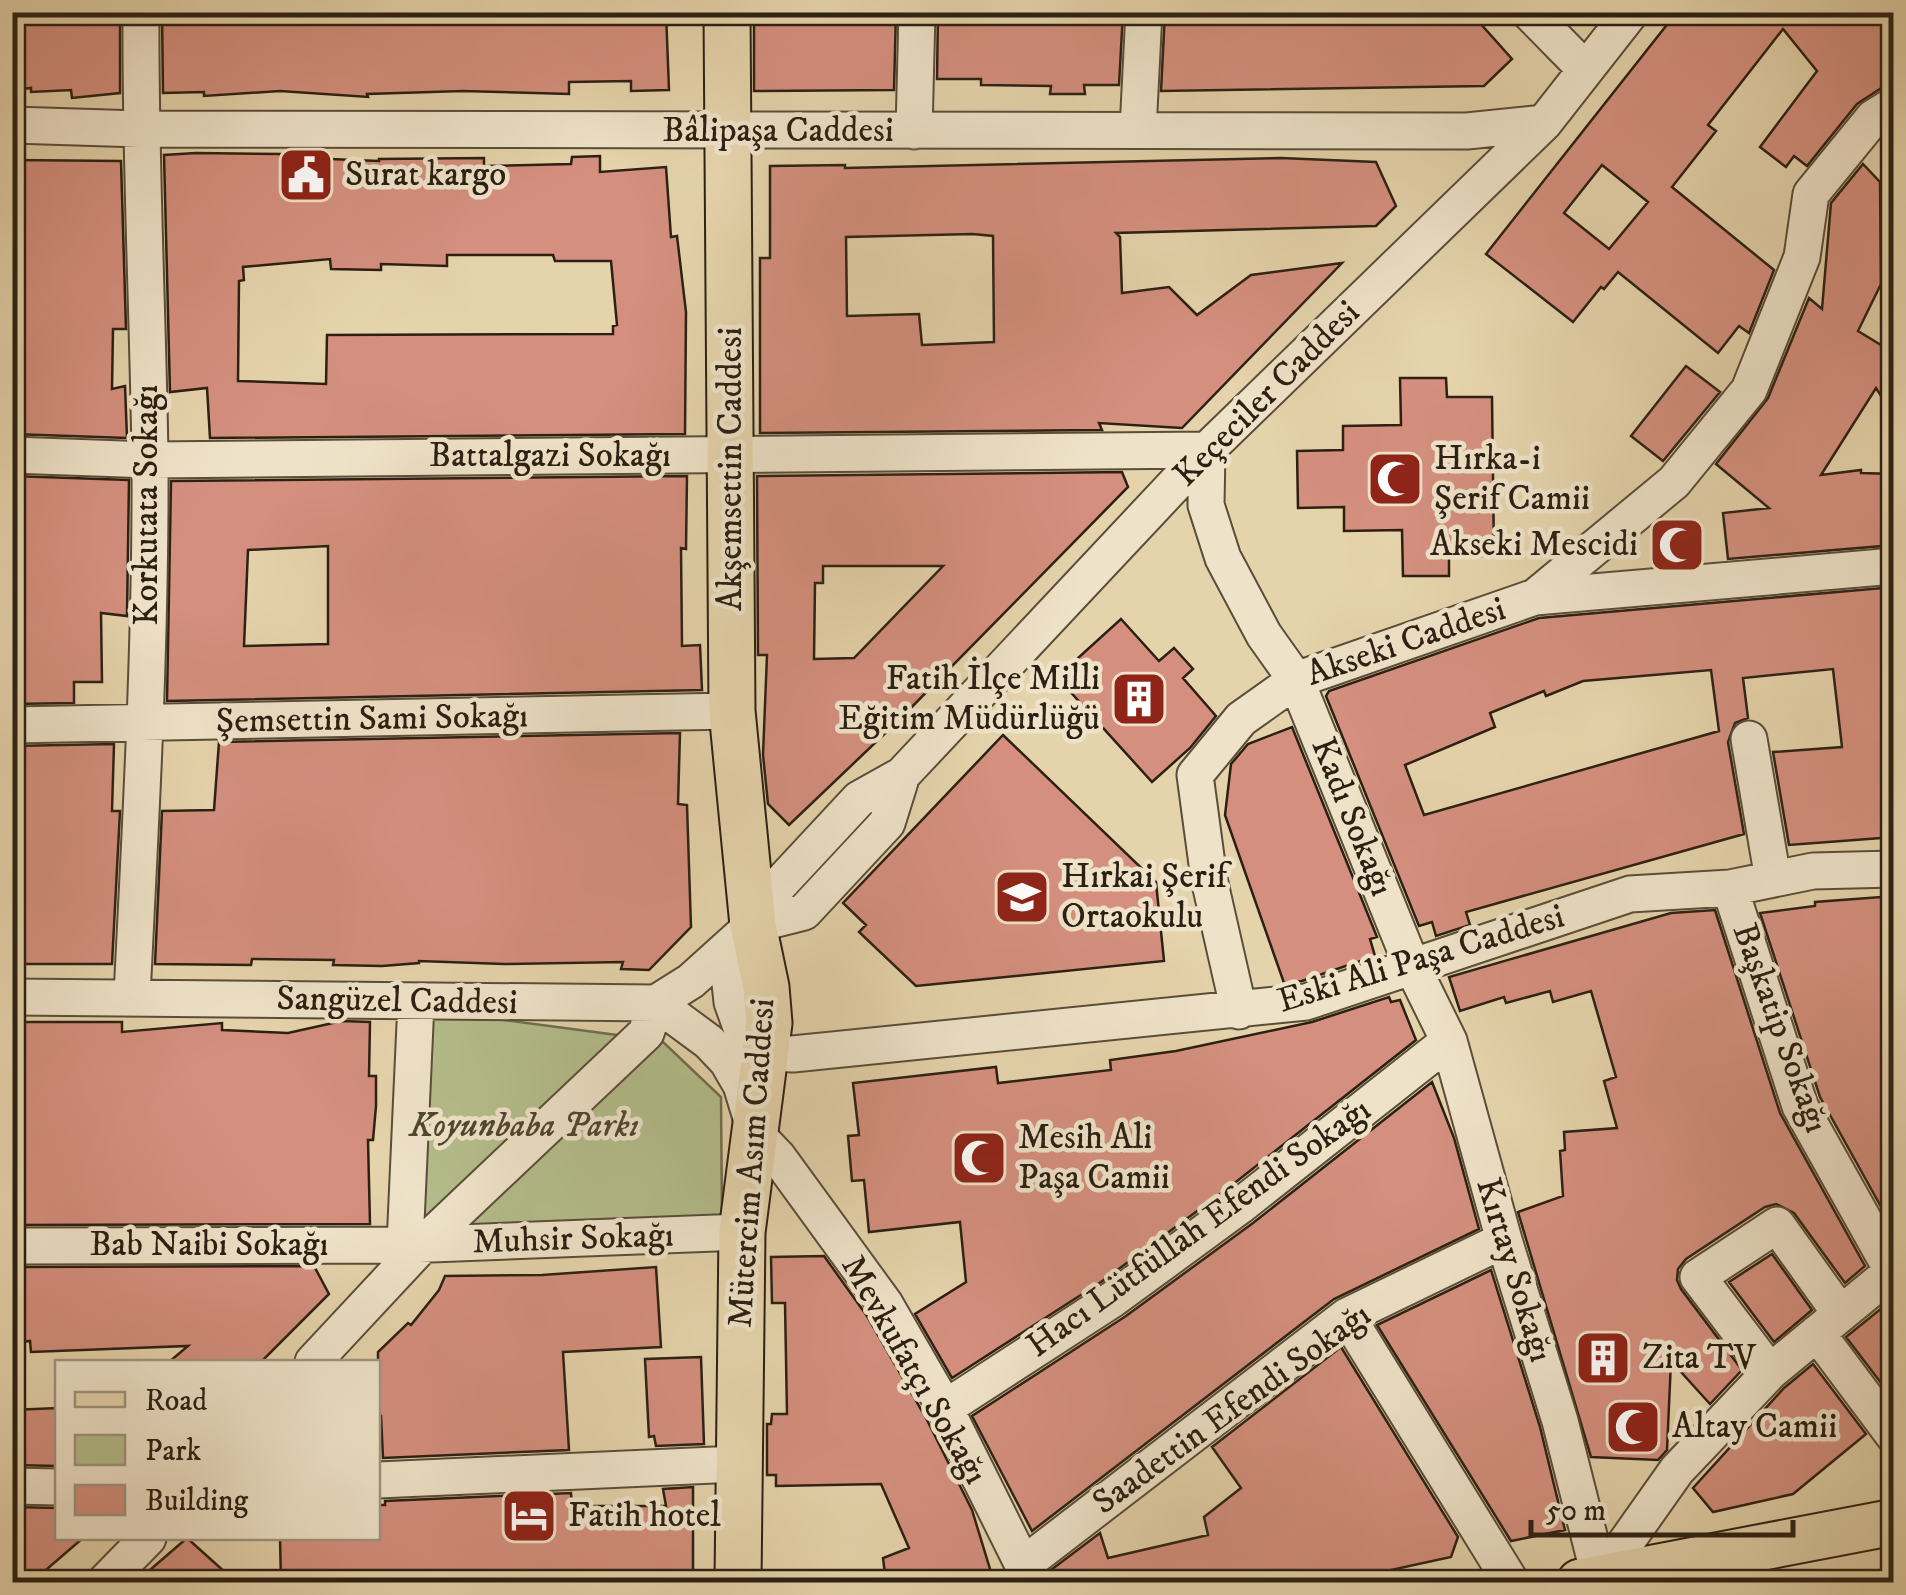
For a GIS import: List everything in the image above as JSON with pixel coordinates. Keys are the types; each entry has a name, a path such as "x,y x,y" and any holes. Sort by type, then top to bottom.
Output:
{"main road":[{"name":"Akşemsettin Caddesi","path":"728,12 732,710 754,925"},
{"name":"Mütercim Asım Caddesi","path":"738,1582 742,1232 767,1053 766,987 754,925"},
{"path":"1590,1581 1894,1522"}],"street":[{"name":"Korkutata Sokağı","path":"132,996 146,724 150,460 140,129 141,12"},
{"path":"914,131 917,12"},
{"path":"1138,130 1144,12"},
{"path":"1530,12 1585,69"},
{"name":"Keçeciler Caddesi","path":"754,925 778,886 860,799 902,775 1207,450 1544,123 1631,12"},
{"path":"1535,597 1674,482 1750,390 1802,257 1812,194 1874,118 1894,106"},
{"name":"Bâlipaşa Caddesi","path":"12,125 140,129 1467,131 1544,123"},
{"name":"Battalgazi Sokağı","path":"12,456 150,460 1207,450"},
{"name":"Kadı Sokağı","path":"1207,450 1206,505 1222,558 1264,635 1296,680 1412,966"},
{"name":"Akseki Caddesi","path":"1239,1010 1210,879 1196,775 1241,719 1296,680 1535,597 1894,566"},
{"name":"Şemsettin Sami Sokağı","path":"12,725 732,710"},
{"path":"1749,739 1773,879"},
{"name":"Eski Ali Paşa Caddesi","path":"767,1053 794,1054 1306,1002 1630,894 1730,888 1812,871 1894,868"},
{"name":"Başkatip Sokağı","path":"1730,888 1800,1106 1893,1272"},
{"path":"315,1360 414,1244 646,1033 656,1003 691,981 754,925"},
{"name":"Kırtay Sokağı","path":"1412,966 1449,1041 1504,1240 1560,1421 1590,1581"},
{"name":"Sangüzel Caddesi","path":"12,997 656,1003"},
{"path":"414,1244 416,1002"},
{"path":"656,1003 728,1061 741,1085 756,1134"},
{"name":"Hacı Lütfüllah Efendi Sokağı","path":"945,1408 1113,1299 1240,1206 1449,1041"},
{"name":"Mevkufatçı Sokağı","path":"756,1134 778,1156 884,1304 945,1408 1023,1566"},
{"path":"1770,1372 1698,1277 1777,1225 1894,1436"},
{"name":"Muhsir Sokağı","path":"414,1244 742,1232"},
{"name":"Saadettin Efendi Sokağı","path":"1023,1566 1348,1316 1504,1240"},
{"name":"Bab Naibi Sokağı","path":"12,1246 414,1244"},
{"path":"1590,1581 1677,1470 1770,1372 1893,1272"},
{"path":"1348,1316 1511,1582"},
{"path":"380,1480 737,1464"},
{"path":"12,1486 55,1487"},
{"path":"105,1582 146,1540"}],"green space":[{"name":"Koyunbaba Parkı","path":"428,1010 662,1041 721,1097 722,1218 413,1228"}],"building":[{"path":"66,12 120,12 120,93 72,98 71,90 12,90 12,21 67,18"},
{"path":"162,12 666,12 669,90 631,91 631,81 569,82 569,94 463,91 367,94 368,97 280,91 204,96 204,92 163,93"},
{"path":"754,12 896,12 894,90 754,91"},
{"path":"938,12 1123,12 1119,85 1084,85 1085,94 1050,94 1051,86 981,85 981,79 937,79"},
{"path":"1165,12 1217,12 1217,18 1387,19 1382,12 1470,12 1512,59 1484,86 1161,91"},
{"path":"1677,12 1894,12 1894,84 1857,104 1807,166 1794,156 1786,167 1760,147 1817,71 1783,29 1708,125 1716,131 1672,187 1774,270 1749,333 1739,326 1718,353 1618,272 1573,322 1486,254","holes":["1602,165 1648,202 1609,249 1564,213"]},
{"path":"281,154 379,161 484,158 484,166 571,164 572,157 600,156 600,172 666,167 671,237 677,236 686,312 685,434 210,438 207,388 170,392 164,155","holes":["447,255 553,255 555,261 611,261 617,325 613,326 613,334 327,335 326,384 238,381 239,281 244,280 243,267 330,259 331,269 381,270 381,264 447,266"]},
{"path":"1281,158 1376,162 1396,206 1376,226 1116,233 1120,237 1122,293 1169,287 1197,315 1251,275 1342,263 1182,428 1099,423 1102,430 760,433 760,258 770,258 770,166 845,168","holes":["993,236 994,342 922,345 919,314 847,316 846,237"]},
{"path":"12,160 121,161 126,329 113,329 112,389 125,386 127,438 12,434 12,402 24,401 19,340 12,340"},
{"path":"1863,164 1880,182 1881,284 1858,331 1894,353 1894,416 1876,388 1821,475 1861,470 1894,474 1894,545 1728,559 1723,513 1769,508 1716,464 1768,398 1809,298 1822,309 1831,203"},
{"path":"1686,366 1720,392 1663,461 1631,436"},
{"name":"Hırka-i Şerif Camii","path":"1400,378 1446,378 1447,397 1492,397 1494,556 1449,556 1449,576 1403,576 1402,530 1344,531 1344,507 1298,508 1297,451 1343,450 1343,426 1401,425"},
{"path":"1122,472 1128,487 898,721 789,825 768,804 763,755 767,655 758,655 757,476","holes":["823,566 943,566 854,658 814,659 815,583 823,583"]},
{"path":"12,476 129,480 127,616 101,613 102,682 74,682 74,703 12,704"},
{"path":"687,476 686,549 681,548 682,646 700,645 702,690 167,701 171,481","holes":["328,546 328,644 244,646 248,550"]},
{"path":"1894,587 1894,837 1789,845 1773,752 1842,747 1833,669 1743,678 1748,718 1735,723 1728,742 1744,834 1466,912 1470,925 1436,936 1432,922 1419,926 1326,696 1329,691 1539,618","holes":["1711,670 1719,731 1424,815 1405,765 1495,727 1490,713 1544,691 1546,696 1583,681"]},
{"name":"Fatih İlçe Milli Eğitim Müdürlüğü","path":"1121,619 1159,661 1174,648 1193,669 1183,678 1216,716 1190,748 1152,782 1057,677"},
{"path":"1292,727 1377,937 1370,939 1375,956 1302,981 1284,983 1225,815 1231,764 1248,744"},
{"path":"680,733 678,804 687,805 691,927 649,970 621,969 623,962 419,961 382,966 333,965 334,960 252,959 251,965 155,964 162,811 214,810 219,742"},
{"path":"1003,735 1156,882 1164,961 916,986 859,932 866,925 843,903"},
{"path":"114,744 112,811 120,811 112,964 12,964 12,746"},
{"path":"1881,897 1883,905 1894,904 1894,1230 1820,1097 1760,913 1815,906 1815,902"},
{"path":"1715,910 1780,1113 1865,1266 1845,1283 1794,1213 1776,1204 1765,1207 1686,1259 1678,1269 1681,1289 1742,1370 1710,1404 1671,1361 1667,1450 1658,1460 1591,1457 1518,1212 1563,1196 1560,1151 1565,1150 1564,1132 1617,1128 1604,1081 1616,1077 1591,991 1553,1002 1550,991 1506,1003 1504,997 1460,1011 1449,977 1671,913"},
{"path":"1389,997 1391,1002 1400,1000 1416,1040 1227,1189 1101,1282 952,1378 915,1314 966,1282 960,1222 869,1232 864,1180 852,1181 848,1136 859,1135 853,1083 996,1067 998,1083 1111,1070 1110,1060 1176,1051 1312,1022"},
{"path":"342,1021 370,1022 369,1076 376,1076 376,1106 373,1140 368,1140 370,1224 12,1225 12,1022 122,1022 122,1032 222,1023 222,1030 288,1033"},
{"path":"1432,1082 1454,1138 1479,1229 1334,1299 1032,1531 972,1416 1126,1316 1253,1223"},
{"path":"1772,1254 1812,1310 1774,1342 1729,1282"},
{"path":"824,1256 867,1316 926,1418 972,1510 994,1582 886,1582 883,1558 909,1548 881,1484 776,1486 776,1475 767,1475 767,1424 771,1424 772,1414 787,1414 785,1303 772,1303 771,1257"},
{"path":"314,1266 329,1294 263,1360 171,1360 188,1346 31,1352 30,1341 12,1343 12,1267"},
{"path":"656,1267 661,1347 563,1352 569,1450 383,1458 378,1352 408,1323 411,1325 439,1290 445,1276 542,1275"},
{"path":"1491,1270 1540,1427 1565,1530 1511,1541 1377,1325"},
{"path":"1888,1303 1894,1311 1894,1400 1846,1337"},
{"path":"1341,1347 1458,1537 1451,1557 1336,1582 1035,1582 1100,1533 1108,1558 1208,1535 1204,1517 1241,1488 1212,1447"},
{"path":"701,1357 704,1444 656,1446 654,1436 649,1437 645,1359"},
{"path":"1813,1364 1866,1434 1793,1494 1713,1512 1693,1488 1784,1388"},
{"path":"55,1408 55,1466 12,1465 12,1410"},
{"path":"693,1487 693,1582 281,1582 280,1540 380,1540 380,1505 385,1505 385,1501 571,1493 572,1506 666,1506 663,1489"},
{"path":"12,1507 55,1508 55,1540 81,1540 32,1582 12,1582"},
{"path":"189,1540 236,1582 136,1582"}],"place":[{"name":"Surat kargo","path":"306,175"},
{"name":"Hırka-i Şerif Camii","path":"1395,479"},
{"name":"Akseki Mescidi","path":"1677,545"},
{"name":"Fatih İlçe Milli Eğitim Müdürlüğü","path":"1139,699"},
{"name":"Hırkai Şerif Ortaokulu","path":"1022,897"},
{"name":"Mesih Ali Paşa Camii","path":"979,1158"},
{"name":"Zita TV","path":"1603,1358"},
{"name":"Altay Camii","path":"1633,1427"},
{"name":"Fatih hotel","path":"529,1516"}]}
